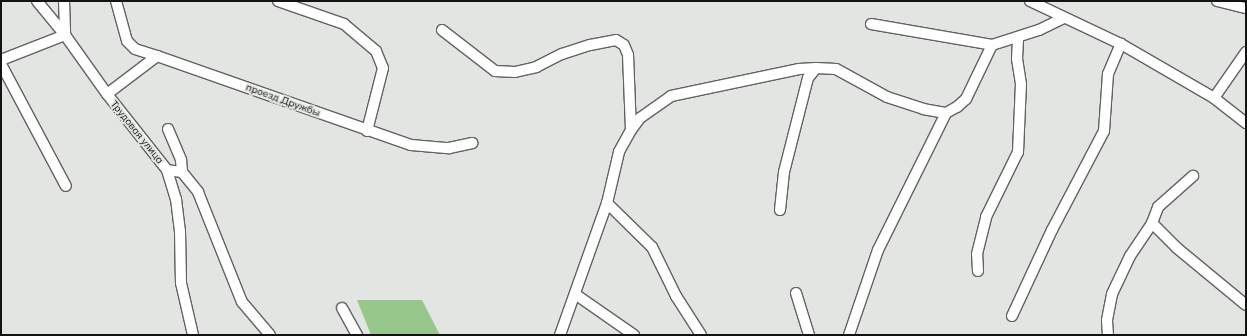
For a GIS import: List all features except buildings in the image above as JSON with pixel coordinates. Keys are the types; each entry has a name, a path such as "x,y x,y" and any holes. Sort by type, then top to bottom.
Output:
{"street":[{"name":"Трудовая улица","path":"37,1 65,36 106,94 167,170 182,172"},
{"path":"1,60 65,36 64,1"},
{"name":"проезд Дружбы","path":"116,1 127,41 135,49 367,131 429,148 449,148 472,142"},
{"path":"278,1 344,24 376,51 383,68 367,131"},
{"path":"1030,1 1121,44 1214,98 1246,123"},
{"path":"1218,1 1246,8"},
{"path":"871,24 992,45 1018,37 1064,18"},
{"path":"442,30 495,71 515,72 536,67 562,54 590,44 616,40 624,45 628,55 631,130"},
{"path":"978,271 977,254 986,217 1018,152 1021,84 1017,59 1018,37"},
{"path":"1012,316 1052,230 1104,131 1108,74 1121,44"},
{"path":"560,335 607,203 619,152 631,130 640,118 670,96 799,69 836,69 887,97 924,109 946,113 957,108 966,99 992,45"},
{"path":"1214,98 1246,52"},
{"path":"106,94 157,56"},
{"path":"1,64 66,186"},
{"path":"780,210 784,172 808,78 816,68"},
{"path":"849,335 878,250 946,113"},
{"path":"168,129 181,160 182,172 198,192 242,302 270,335"},
{"path":"167,170 176,199 180,231 181,284 193,335"},
{"path":"1108,335 1107,320 1112,294 1130,256 1152,224 1158,207 1193,176"},
{"path":"607,203 652,247 676,296 701,335"},
{"path":"1152,224 1177,248 1246,305"},
{"path":"796,293 808,335"},
{"path":"575,294 634,335"},
{"path":"342,308 358,335"}],"green space":[{"path":"357,300 422,300 440,335 371,335"}]}
